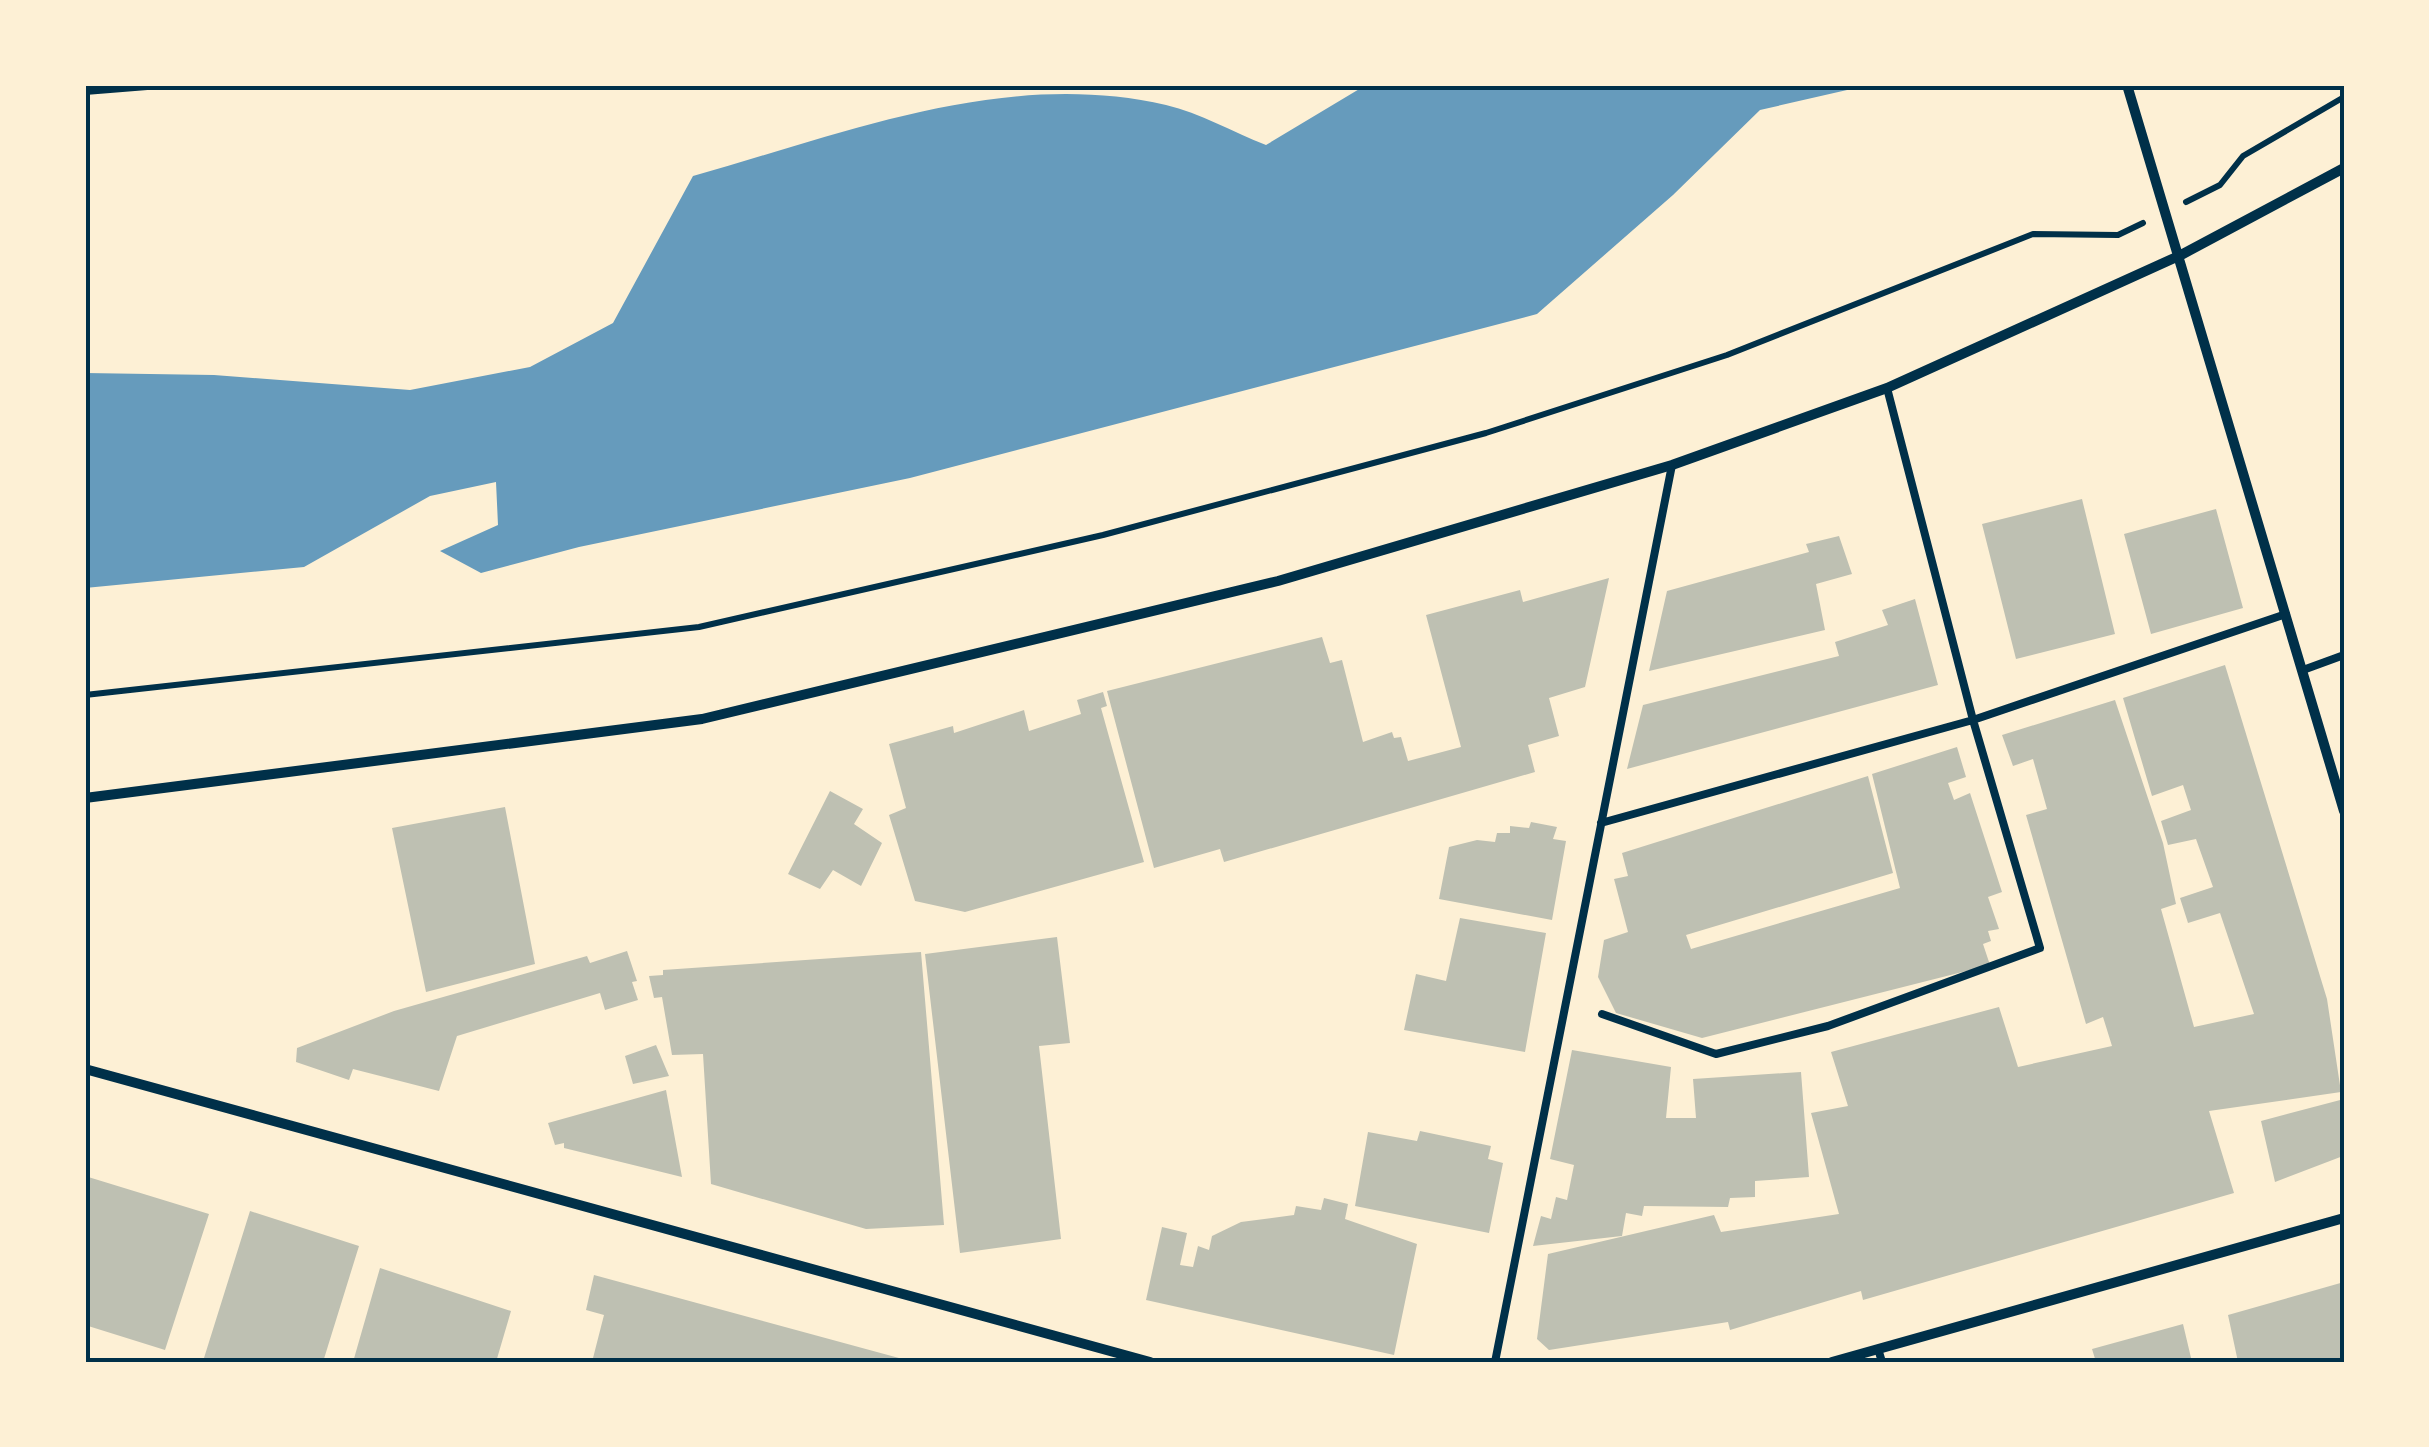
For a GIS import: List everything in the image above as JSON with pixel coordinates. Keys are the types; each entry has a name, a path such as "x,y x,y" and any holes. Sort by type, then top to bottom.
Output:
{"street":[{"path":"85,90 148,85"},
{"path":"2127,85 2181,254 2344,811"},
{"path":"85,798 702,720 1278,580 1672,466 1887,388 2181,254 2344,168"},
{"path":"85,1069 896,1288 1150,1362"},
{"path":"1832,1362 1880,1357 2344,1218"}],"lane":[{"path":"1602,1014 1716,1054 1828,1026 2040,948 1973,720 1887,388"},
{"path":"1495,1362 1672,466"},
{"path":"1601,823 1973,720 2286,614"},
{"path":"2303,670 2344,655"}],"path":[{"path":"2220,185 2243,156 2344,97"},
{"path":"85,694 699,627 1104,535 1486,433 1726,354 2033,234 2118,235"}],"water":[{"path":"1366,85 1869,85 1760,110 1673,195 1537,314 910,478 579,547 481,573 440,551 498,525 496,482 430,496 304,567 85,588 85,373 214,375 410,390 530,367 613,323 693,176 926,110 1046,94 1106,96 1179,108 1266,145"}],"building":[{"path":"2082,499 2115,634 2016,659 1982,524"},
{"path":"2216,509 2243,608 2151,634 2124,534"},
{"path":"1839,536 1852,574 1816,584 1825,630 1649,671 1667,591 1809,552 1806,544"},
{"path":"1609,578 1585,687 1549,698 1559,736 1528,745 1535,772 1224,862 1220,849 1154,868 1107,691 1322,637 1330,663 1342,660 1363,742 1392,732 1394,738 1401,737 1408,761 1461,747 1426,615 1520,590 1523,602"},
{"path":"1915,599 1938,685 1627,769 1643,705 1839,656 1835,642 1888,625 1882,610"},
{"path":"2225,665 2327,999 2341,1092 2209,1111 2234,1193 1863,1300 1861,1291 1730,1330 1728,1322 1549,1350 1537,1339 1548,1254 1714,1215 1721,1232 1839,1214 1811,1113 1848,1106 1831,1052 1999,1007 2018,1067 2112,1046 2103,1017 2086,1024 2026,815 2047,809 2033,759 2013,766 2002,735 2115,700 2163,843 2176,904 2161,909 2194,1027 2254,1014 2220,913 2188,923 2180,898 2213,887 2196,839 2168,845 2161,821 2191,810 2183,785 2152,796 2123,698"},
{"path":"1103,692 1107,706 1101,708 1144,862 965,912 915,901 889,815 906,808 889,744 953,726 954,733 1024,710 1029,731 1081,714 1077,700"},
{"path":"1957,747 1966,777 1948,783 1954,800 1970,793 2002,892 1988,897 1999,929 1988,931 1991,941 1983,944 1990,965 1702,1038 1616,1013 1598,977 1604,940 1628,932 1614,879 1628,876 1622,853 1868,776 1893,873 1686,935 1691,949 1900,888 1872,774"},
{"path":"830,791 863,809 854,824 882,843 861,886 833,870 820,889 788,874"},
{"path":"505,807 535,964 426,992 392,828"},
{"path":"1531,822 1557,827 1553,839 1566,841 1552,920 1439,899 1449,847 1477,840 1495,842 1497,833 1510,833 1510,826 1529,828"},
{"path":"1460,918 1546,933 1525,1052 1404,1030 1416,974 1446,981"},
{"path":"1057,937 1070,1043 1039,1046 1061,1239 960,1253 925,954"},
{"path":"627,951 637,981 632,982 638,1000 605,1010 600,993 457,1036 439,1091 353,1069 349,1080 296,1062 297,1048 394,1011 587,956 590,963"},
{"path":"921,952 944,1225 866,1229 711,1184 703,1054 672,1055 662,997 654,998 649,976 663,975 663,970"},
{"path":"656,1045 669,1076 633,1084 625,1056"},
{"path":"1572,1050 1671,1067 1666,1118 1696,1118 1693,1079 1801,1072 1809,1177 1755,1181 1755,1197 1730,1198 1728,1207 1644,1206 1642,1216 1626,1213 1622,1236 1533,1246 1541,1216 1551,1219 1556,1197 1567,1200 1574,1165 1550,1159"},
{"path":"666,1090 682,1177 564,1148 564,1143 555,1145 548,1123"},
{"path":"2344,1099 2343,1156 2275,1182 2261,1121"},
{"path":"1420,1131 1491,1146 1488,1159 1503,1163 1489,1233 1355,1206 1368,1132 1417,1141"},
{"path":"85,1176 209,1214 165,1350 85,1325"},
{"path":"1324,1198 1348,1204 1345,1219 1417,1244 1394,1355 1146,1300 1162,1227 1187,1233 1180,1265 1193,1267 1198,1246 1209,1250 1212,1236 1241,1222 1294,1215 1296,1206 1321,1210"},
{"path":"250,1211 359,1246 323,1362 204,1358"},
{"path":"380,1268 511,1311 496,1362 353,1362"},
{"path":"594,1275 910,1361 592,1362 604,1315 586,1310"},
{"path":"2344,1282 2344,1362 2238,1362 2228,1315"},
{"path":"2183,1324 2192,1362 2096,1362 2092,1349"}]}
